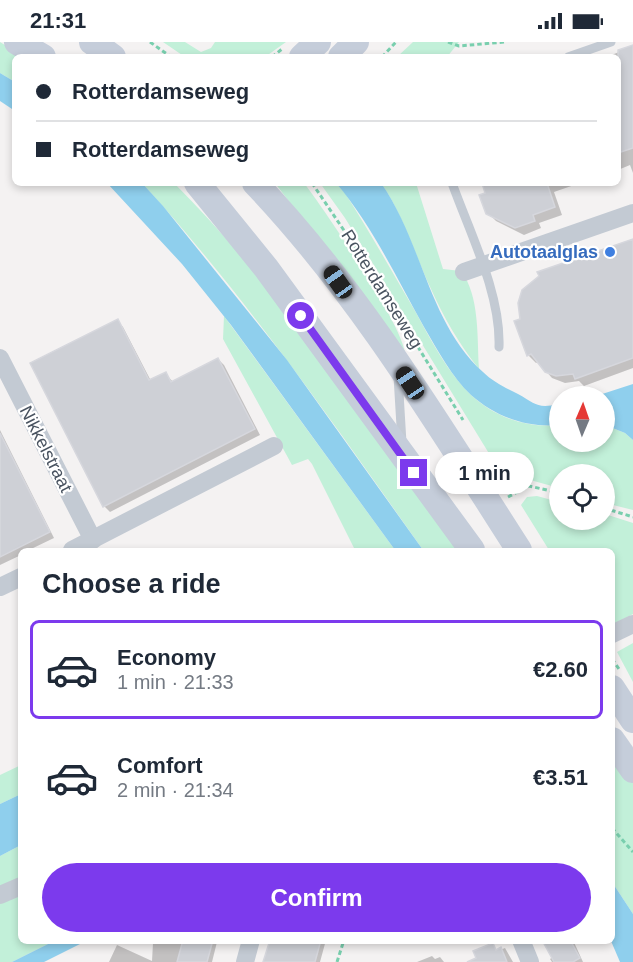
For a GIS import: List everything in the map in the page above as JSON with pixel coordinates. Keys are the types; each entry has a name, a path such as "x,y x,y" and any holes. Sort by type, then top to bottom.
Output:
{"main road":[{"path":"17,42 37,54"},
{"path":"92,42 109,54"},
{"path":"305,54 318,42"},
{"path":"344,54 356,42"},
{"path":"199,186 266,268 470,548"},
{"name":"Rotterdamseweg","path":"258,186 327,265 397,365 518,548"},
{"path":"615,693 633,720"},
{"path":"615,744 633,770"}],"street":[{"path":"464,272 633,213"},
{"name":"Nikkelstraat","path":"0,358 93,540"},
{"path":"76,548 274,446"},
{"path":"0,588 18,579"},
{"path":"0,895 18,887"},
{"path":"245,962 250,944"},
{"path":"523,944 530,962"}],"lane":[{"path":"577,54 611,42"},
{"path":"453,186 483,266 500,328 499,347"},
{"name":"Rotterdamseweg","path":"397,365 402,457"}],"path":[{"path":"150,42 167,54"},
{"path":"385,54 396,42"},
{"path":"448,42 459,46 504,42"},
{"name":"Rotterdamseweg","path":"314,186 368,266 467,427"},
{"path":"508,497 529,486 549,491"},
{"path":"502,487 514,506"},
{"path":"615,511 633,517"},
{"path":"615,831 633,852"},
{"path":"337,962 343,944"}],"green space":[{"path":"0,42 19,54 12,54 12,80 0,73"},
{"path":"163,42 185,42 201,52 211,48 215,42 286,42 269,54 181,54"},
{"path":"413,42 459,42 449,54 400,54"},
{"path":"145,186 177,186 214,225 289,315 461,548 422,548 253,316"},
{"path":"277,186 306,186 345,242 378,296 392,320 405,355"},
{"path":"322,186 339,186 345,193 440,355 471,395 491,410 512,420 549,426 549,452 615,452 615,429 625,433 633,440 633,510 615,506 615,464 549,464 549,485 523,478 515,480 504,478 345,218"},
{"path":"383,186 417,186 443,269 461,271 467,281 475,305 479,369 458,340 441,310"},
{"path":"224,316 394,548 354,548 312,464 308,459 292,465 223,339"},
{"path":"537,496 549,499 549,530 615,530 615,517 633,523 633,614 615,623 615,548 548,548 521,505 527,497"},
{"path":"633,643 633,682 617,652"},
{"path":"615,757 633,783 633,914 615,887"},
{"path":"18,766 18,795 0,804 0,775"},
{"path":"18,847 18,878 0,886 0,856"},
{"path":"18,895 18,944 48,944 12,962 0,962 0,903"}],"water":[{"path":"0,73 12,80 12,109 0,101"},
{"path":"110,186 145,186 163,206 287,360 422,548 394,548 231,325 182,264"},
{"path":"338,186 383,186 407,230 438,306 465,352 491,379 533,403 549,406 549,425 524,423 501,415 481,403 464,388 451,372 361,216"},
{"path":"633,384 633,440 625,433 615,429 615,390"},
{"path":"18,795 18,847 0,856 0,804"},
{"path":"615,887 633,914 633,962 620,962 612,944 615,944"},
{"path":"48,944 80,944 44,962 12,962"}],"building":[{"path":"633,45 633,148 621,152 621,54 618,54 618,50"},
{"path":"483,186 548,186 555,207 533,215 535,221 515,228 486,214 479,195 485,193"},
{"path":"633,239 633,358 575,379 573,374 556,376 545,372 531,354 527,356 514,321 520,319 518,303 522,290 539,276 537,272"},
{"path":"118,319 149,380 166,372 171,382 218,358 255,429 103,507 30,363"},
{"path":"0,433 50,532 0,557"},
{"path":"182,944 212,944 207,962 177,962"},
{"path":"269,944 320,944 315,962 263,962"},
{"path":"493,944 496,950 501,947 507,962 467,962 476,958 473,951"},
{"path":"544,944 572,944 580,958 573,962 554,962"}],"place":[{"name":"Autotaalglas","path":"610,252"}],"route":[{"path":"301,316 414,473"}]}
